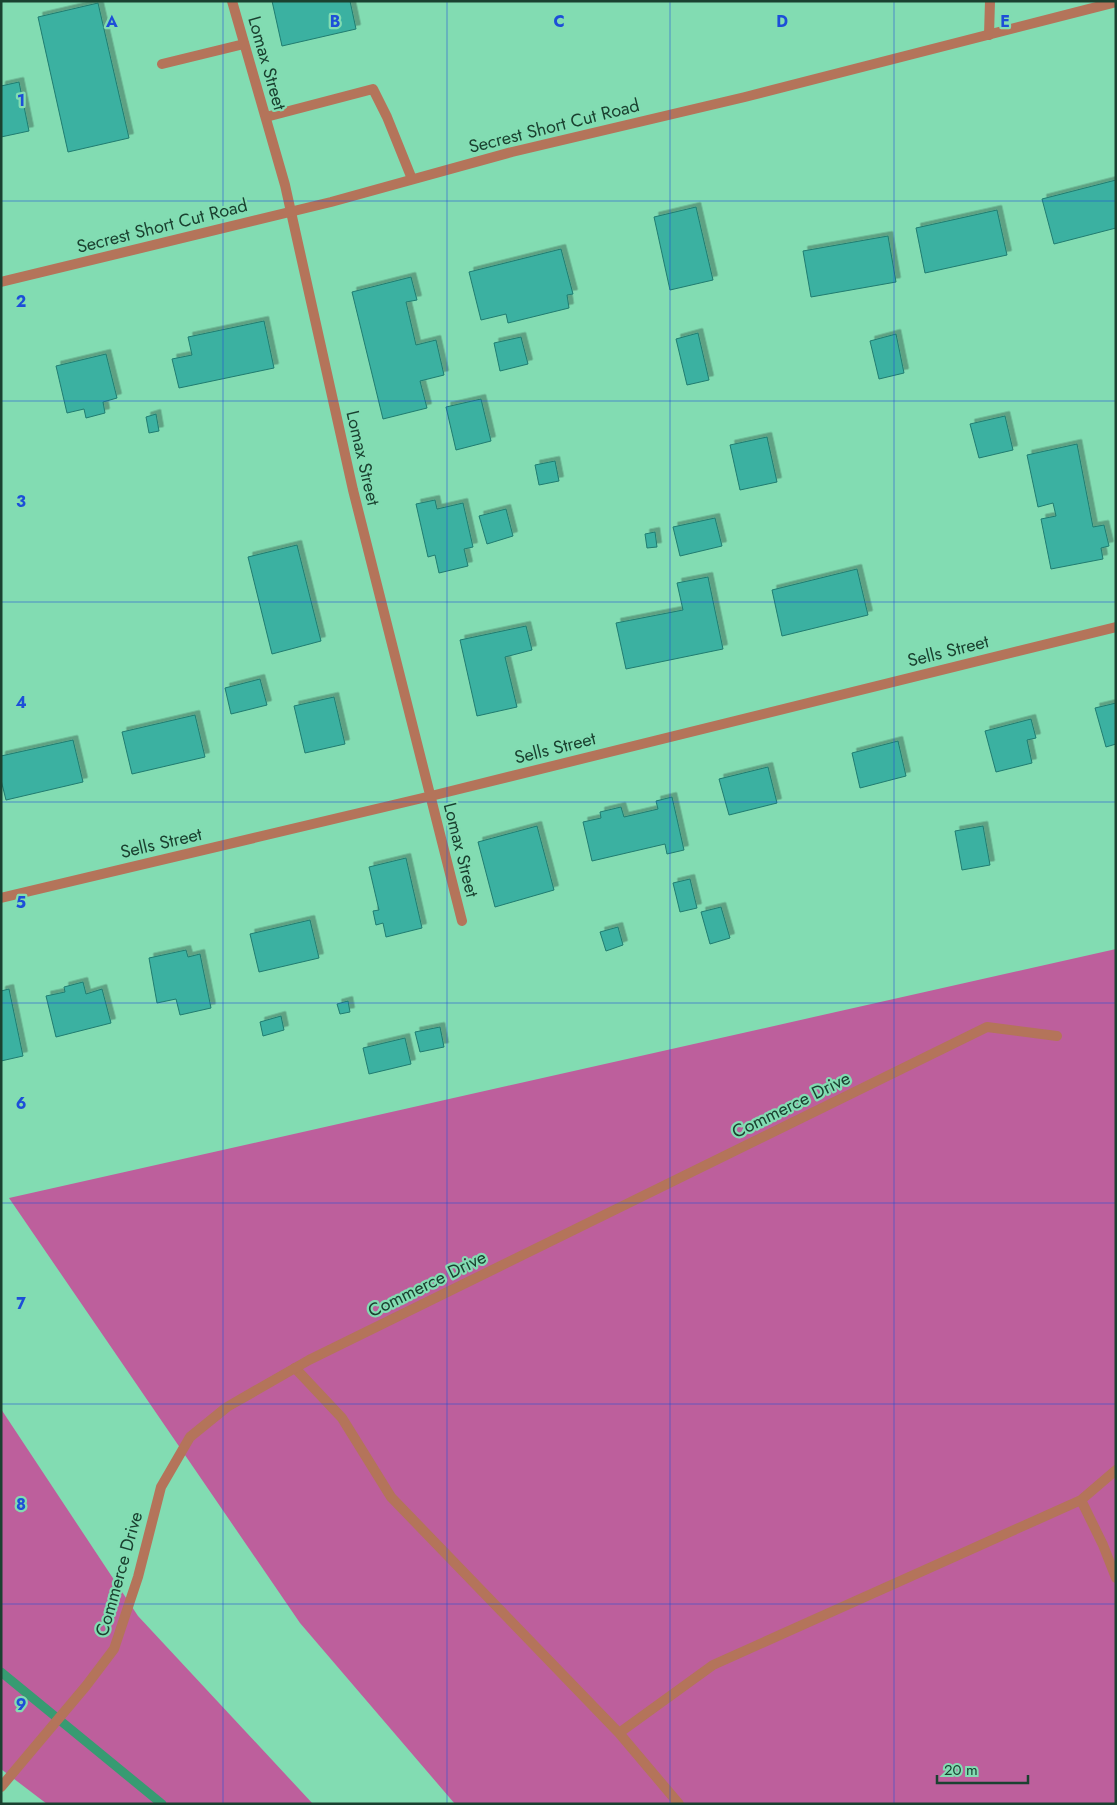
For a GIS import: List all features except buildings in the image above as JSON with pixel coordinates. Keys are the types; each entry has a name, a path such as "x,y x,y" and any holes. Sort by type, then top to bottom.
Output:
{"street":[{"name":"Lomax Street","path":"232,1 291,211 353,490 462,922"},
{"path":"989,35 990,1"},
{"name":"Secrest Short Cut Road","path":"1,282 331,202 512,152 745,97 1116,2"},
{"path":"162,64 244,44"},
{"path":"266,117 373,89 387,116 412,179"},
{"name":"Sells Street","path":"1,898 431,796 1116,627"},
{"name":"Commerce Drive","path":"1,1787 86,1686 114,1649 138,1577 161,1488 190,1437 227,1407 294,1368 987,1027 1057,1036"},
{"path":"294,1368 342,1418 391,1497 619,1733 680,1804"},
{"path":"619,1733 713,1665 1081,1500 1116,1470"},
{"path":"1081,1500 1103,1545 1116,1578"}],"shaded area":[{"path":"1116,949 1116,1804 455,1804 300,1623 9,1198"},
{"path":"1,1409 138,1616 313,1804 47,1804 1,1769"}],"waterway":[{"path":"1,1672 162,1804"}]}
